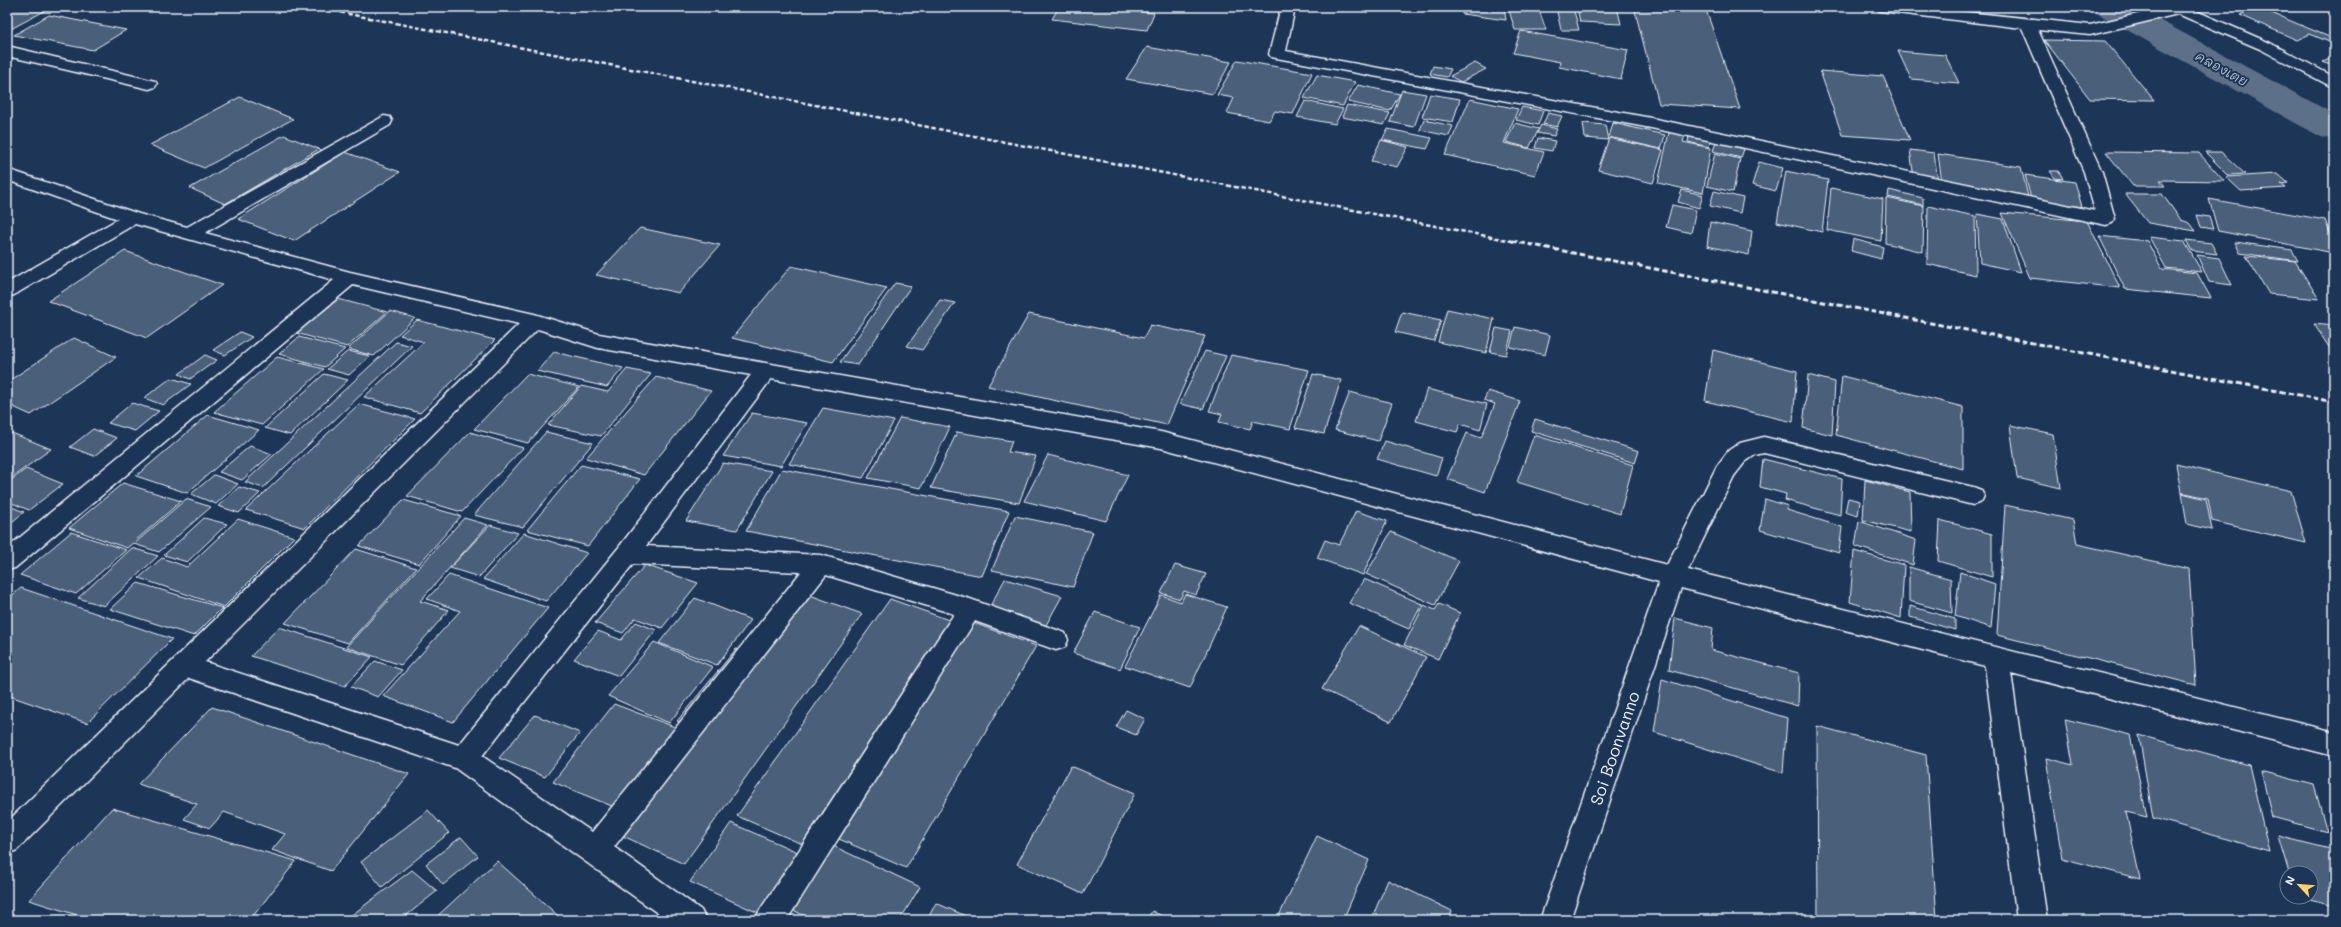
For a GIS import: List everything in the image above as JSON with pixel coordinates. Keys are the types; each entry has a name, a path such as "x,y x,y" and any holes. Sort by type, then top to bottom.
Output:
{"street":[{"path":"1288,7 1277,54 1651,123 2106,219 2093,172 2028,24"},
{"path":"1880,7 2090,30 2180,8 2265,46 2334,83"},
{"path":"1973,7 1980,12 2028,24"},
{"path":"7,51 150,84"},
{"path":"189,234 384,121"},
{"path":"7,174 133,218 189,234 349,278 534,321 598,341 1162,440 1673,576 2334,744"},
{"path":"7,291 133,218"},
{"path":"7,561 349,278"},
{"path":"7,841 534,321"},
{"path":"464,759 627,554 766,370"},
{"name":"Soi Boonvanno","path":"1555,920 1673,576 1725,472 1737,456 1764,445 1973,496"},
{"path":"627,554 821,564 970,609 1056,640"},
{"path":"595,850 821,564"},
{"path":"770,920 970,609"},
{"path":"1997,659 2032,920"},
{"path":"185,666 464,759 595,850 691,920"}],"building":[{"path":"7,7 52,7 7,31"},
{"path":"1059,7 1124,7 1123,10 1154,13 1147,30 1052,19"},
{"path":"1437,7 1457,7 1457,9 1437,9"},
{"path":"1460,7 1504,7 1506,20 1462,14"},
{"path":"1508,7 1538,7 1546,30 1515,30"},
{"path":"1556,7 1573,7 1579,30 1561,30"},
{"path":"1577,7 1617,7 1621,24 1580,22"},
{"path":"1634,7 1705,7 1740,109 1659,104"},
{"path":"2257,7 2334,39 2334,44 2310,34 2297,40 2240,15"},
{"path":"49,15 126,30 93,50 14,35"},
{"path":"1521,31 1628,50 1621,79 1559,67 1560,62 1513,53"},
{"path":"2044,40 2105,41 2154,100 2090,99"},
{"path":"1147,47 1231,62 1213,94 1126,79"},
{"path":"1898,51 1945,55 1959,83 1911,79"},
{"path":"2334,57 2334,67 2323,62"},
{"path":"1237,60 1312,73 1293,114 1275,111 1269,121 1227,113 1234,98 1217,95"},
{"path":"1475,63 1486,69 1461,82 1450,76"},
{"path":"1433,66 1451,69 1447,77 1430,74"},
{"path":"1820,71 1883,76 1910,140 1842,135"},
{"path":"1317,75 1355,82 1343,106 1304,98"},
{"path":"1358,85 1400,94 1390,111 1348,102"},
{"path":"1402,90 1426,94 1414,127 1390,122"},
{"path":"1430,94 1460,99 1453,122 1422,117"},
{"path":"240,97 293,119 204,168 150,145"},
{"path":"1470,99 1518,109 1504,143 1544,152 1535,175 1445,155"},
{"path":"1305,101 1343,109 1335,124 1297,117"},
{"path":"1347,105 1390,113 1384,125 1342,117"},
{"path":"1522,107 1543,111 1538,125 1516,120"},
{"path":"1548,113 1562,116 1557,127 1543,124"},
{"path":"1424,120 1453,126 1449,136 1420,130"},
{"path":"1515,123 1539,129 1529,148 1506,142"},
{"path":"1583,123 1605,125 1608,140 1585,138"},
{"path":"1613,123 1665,135 1661,149 1609,137"},
{"path":"1541,125 1557,129 1554,136 1537,133"},
{"path":"1388,129 1432,138 1427,149 1382,140"},
{"path":"1669,132 1685,135 1683,142 1711,148 1703,193 1658,183"},
{"path":"284,135 319,149 225,204 190,188"},
{"path":"1689,136 1710,141 1709,147 1688,142"},
{"path":"1538,138 1555,141 1552,151 1535,148"},
{"path":"1609,138 1663,150 1653,183 1598,170"},
{"path":"1381,140 1408,147 1397,167 1371,161"},
{"path":"1716,142 1744,149 1741,158 1713,151"},
{"path":"1910,150 1934,153 1938,182 1914,178"},
{"path":"345,152 400,172 294,241 238,219"},
{"path":"2106,152 2199,153 2224,181 2160,180 2165,186 2133,186"},
{"path":"2205,152 2221,152 2245,174 2228,175"},
{"path":"1715,153 1740,159 1733,192 1707,186"},
{"path":"1938,154 2021,167 2028,197 1942,183"},
{"path":"1759,162 1783,168 1776,191 1752,185"},
{"path":"1786,171 1828,180 1822,232 1777,222"},
{"path":"2050,171 2059,171 2063,179 2055,178"},
{"path":"2278,174 2288,183 2281,184 2286,188 2241,191 2226,177"},
{"path":"2025,175 2075,182 2082,207 2031,199"},
{"path":"1831,188 1883,199 1881,241 1827,230"},
{"path":"1682,190 1703,195 1699,208 1678,202"},
{"path":"1889,190 1923,198 1923,205 1888,197"},
{"path":"1714,191 1743,198 1740,213 1710,206"},
{"path":"2125,194 2162,194 2181,220 2190,223 2196,231 2148,223"},
{"path":"1886,198 1924,206 1923,252 1885,243"},
{"path":"2209,199 2325,220 2334,244 2334,253 2218,231"},
{"path":"1672,205 1696,210 1691,233 1666,227"},
{"path":"1928,206 1975,216 1976,275 1927,264"},
{"path":"2002,213 2087,221 2120,288 2030,278"},
{"path":"1977,214 2003,219 2021,272 1980,263"},
{"path":"2197,215 2209,217 2213,229 2201,227"},
{"path":"1710,222 1752,231 1749,255 1707,246"},
{"path":"640,228 720,245 679,293 596,275"},
{"path":"2099,236 2147,241 2162,269 2197,273 2211,298 2125,289"},
{"path":"2149,237 2184,241 2202,272 2166,268"},
{"path":"1853,239 1883,247 1881,259 1851,251"},
{"path":"2186,240 2211,243 2217,254 2192,251"},
{"path":"2235,242 2292,250 2298,261 2240,253"},
{"path":"125,251 222,285 147,338 48,301"},
{"path":"2197,255 2219,258 2232,285 2209,282"},
{"path":"2246,256 2295,261 2319,299 2269,294"},
{"path":"791,266 887,288 833,362 732,338"},
{"path":"895,283 911,286 858,365 840,362"},
{"path":"338,299 387,312 347,347 296,333"},
{"path":"940,300 955,303 922,350 907,346"},
{"path":"1447,309 1494,319 1486,353 1438,342"},
{"path":"390,311 415,318 374,356 348,349"},
{"path":"1402,312 1441,320 1434,341 1395,332"},
{"path":"1029,314 1144,338 1150,325 1205,336 1167,425 988,386"},
{"path":"417,320 495,340 420,413 364,397 424,342 400,335"},
{"path":"2314,324 2334,326 2334,355"},
{"path":"1515,327 1550,335 1545,355 1510,347"},
{"path":"1496,328 1512,331 1506,355 1490,352"},
{"path":"240,332 252,337 225,355 213,350"},
{"path":"299,337 345,349 325,367 279,354"},
{"path":"74,338 116,357 31,415 7,404 7,382"},
{"path":"396,342 412,346 263,488 245,482"},
{"path":"1713,350 1797,371 1793,422 1705,401"},
{"path":"348,351 370,356 349,375 327,369"},
{"path":"1205,351 1226,356 1203,409 1180,404"},
{"path":"554,352 623,368 607,387 537,371"},
{"path":"205,355 217,360 190,379 179,374"},
{"path":"1231,355 1309,370 1290,429 1253,421 1250,429 1219,422 1222,414 1209,411"},
{"path":"277,357 324,369 262,425 214,412"},
{"path":"627,369 651,374 601,436 548,425 581,386 608,392"},
{"path":"324,374 348,380 290,435 265,428"},
{"path":"527,374 579,387 528,443 474,429"},
{"path":"1313,374 1341,380 1324,434 1295,428"},
{"path":"1808,375 1835,382 1832,435 1803,428"},
{"path":"1842,376 1963,407 1963,469 1836,435"},
{"path":"656,377 711,391 644,475 586,458"},
{"path":"171,378 191,384 163,405 144,398"},
{"path":"1427,389 1487,404 1480,430 1460,424 1457,432 1416,421"},
{"path":"1488,391 1520,401 1485,492 1447,479 1467,433 1481,438 1495,404 1484,400"},
{"path":"1350,392 1392,403 1378,441 1335,430"},
{"path":"132,403 159,411 135,431 108,423"},
{"path":"359,404 415,419 305,528 246,510"},
{"path":"823,408 894,421 863,478 789,464"},
{"path":"752,413 807,423 781,466 723,456"},
{"path":"208,415 259,430 187,493 136,476"},
{"path":"900,418 950,427 921,488 868,478"},
{"path":"1535,419 1639,451 1635,463 1531,431"},
{"path":"2010,425 2053,434 2061,488 2017,478"},
{"path":"93,429 117,438 94,456 70,447"},
{"path":"7,431 51,449 7,481"},
{"path":"470,432 523,448 462,512 407,496"},
{"path":"546,432 593,443 523,527 474,515"},
{"path":"957,432 1012,441 1008,452 1036,456 1019,503 931,488"},
{"path":"1534,435 1633,465 1620,514 1517,482"},
{"path":"1385,441 1442,458 1436,476 1377,459"},
{"path":"250,446 272,454 242,480 219,472"},
{"path":"1048,455 1128,475 1106,521 1024,501"},
{"path":"1763,459 1842,479 1840,515 1785,500 1786,494 1760,487"},
{"path":"723,463 772,471 737,530 686,521"},
{"path":"2176,464 2291,491 2306,543 2212,521 2208,498 2181,492"},
{"path":"581,465 640,479 588,546 527,530"},
{"path":"26,469 63,484 29,510 7,501 7,483"},
{"path":"782,469 1009,511 982,576 746,531"},
{"path":"214,475 238,484 216,504 191,494"},
{"path":"1865,480 1910,492 1911,532 1863,520"},
{"path":"123,483 181,501 127,548 69,528"},
{"path":"239,487 260,493 239,513 218,506"},
{"path":"2182,493 2206,499 2212,530 2187,524"},
{"path":"1848,498 1860,501 1858,516 1845,512"},
{"path":"186,499 211,507 159,552 134,544"},
{"path":"1765,499 1788,506 1787,510 1842,527 1839,553 1760,530"},
{"path":"403,500 461,516 419,564 359,546"},
{"path":"7,505 24,512 7,526"},
{"path":"2005,505 2073,520 2077,544 2189,569 2196,685 1997,635"},
{"path":"1356,511 1387,521 1363,575 1317,558 1325,540 1339,545"},
{"path":"1015,516 1093,532 1073,587 992,570"},
{"path":"204,518 227,524 187,562 164,555"},
{"path":"464,518 488,525 420,601 449,610 401,665 346,647"},
{"path":"238,519 294,537 224,607 139,578 162,558 187,567"},
{"path":"1940,520 1992,534 1992,577 1938,561"},
{"path":"1859,521 1916,540 1913,565 1855,546"},
{"path":"490,525 518,533 479,577 450,568"},
{"path":"71,532 126,550 76,594 20,575"},
{"path":"1391,532 1459,561 1435,605 1366,574"},
{"path":"524,533 587,553 546,601 483,579"},
{"path":"132,548 158,556 104,606 78,598"},
{"path":"356,549 416,568 348,643 285,623"},
{"path":"1854,551 1904,565 1901,618 1850,602"},
{"path":"645,565 698,583 662,628 635,618 623,633 595,623"},
{"path":"1175,565 1206,574 1196,595 1184,591 1180,599 1161,593"},
{"path":"1909,567 1951,579 1952,613 1909,601"},
{"path":"1960,572 1995,584 1991,628 1955,616"},
{"path":"449,575 548,608 453,722 383,696 460,611 427,599"},
{"path":"1005,579 1062,596 1045,627 988,610"},
{"path":"1364,579 1422,604 1409,629 1349,603"},
{"path":"138,583 222,608 194,636 110,609"},
{"path":"21,588 172,639 87,723 7,695 7,600"},
{"path":"807,594 862,614 684,864 623,836"},
{"path":"1185,594 1227,607 1190,688 1125,666 1161,595 1181,602"},
{"path":"695,598 751,620 717,665 659,643"},
{"path":"890,599 949,620 802,844 737,816"},
{"path":"1439,604 1460,613 1438,659 1404,645 1424,605 1435,610"},
{"path":"1910,606 1955,619 1955,630 1910,617"},
{"path":"1095,612 1140,627 1120,669 1073,653"},
{"path":"1675,618 1713,628 1711,650 1799,673 1798,706 1669,670"},
{"path":"636,622 656,630 619,676 574,659 598,631 621,640"},
{"path":"974,623 1036,646 906,868 839,839"},
{"path":"1359,626 1426,657 1391,722 1322,689"},
{"path":"279,627 372,657 345,686 251,656"},
{"path":"654,642 713,667 669,723 608,696"},
{"path":"736,649 746,652 687,725 677,721"},
{"path":"375,661 402,670 378,697 351,687"},
{"path":"1662,679 1787,718 1783,773 1654,732"},
{"path":"614,704 680,729 619,809 553,782"},
{"path":"212,707 409,774 331,871 272,850 285,834 224,812 210,828 184,819 197,804 138,784"},
{"path":"1126,710 1145,719 1136,735 1116,727"},
{"path":"535,715 580,733 545,777 499,758"},
{"path":"2065,719 2130,735 2147,817 2126,812 2140,879 2062,858 2046,758 2073,765"},
{"path":"1817,726 1926,755 1937,920 1818,920"},
{"path":"2139,735 2249,765 2269,851 2153,818"},
{"path":"1071,766 1135,793 1083,894 1017,864"},
{"path":"2261,771 2314,785 2327,832 2272,817"},
{"path":"112,808 296,861 250,920 93,920 29,900"},
{"path":"428,810 449,833 382,887 361,862"},
{"path":"731,823 802,854 763,915 690,882"},
{"path":"1317,836 1369,860 1343,920 1277,920"},
{"path":"2278,836 2334,850 2334,905 2319,901 2319,865 2287,865"},
{"path":"461,837 478,856 443,885 426,864"},
{"path":"829,844 920,887 900,920 813,920 787,907"},
{"path":"497,861 563,920 433,920"},
{"path":"412,870 437,891 401,920 345,920"},
{"path":"1388,880 1452,911 1449,920 1371,920"},
{"path":"936,903 975,920 927,920"},
{"path":"1152,911 1170,920 1147,920"}],"waterway":[{"name":"คลองเตย","path":"2110,7 2334,129"}],"railway":[{"path":"313,7 1517,242"},
{"path":"1512,241 2334,402"}]}
